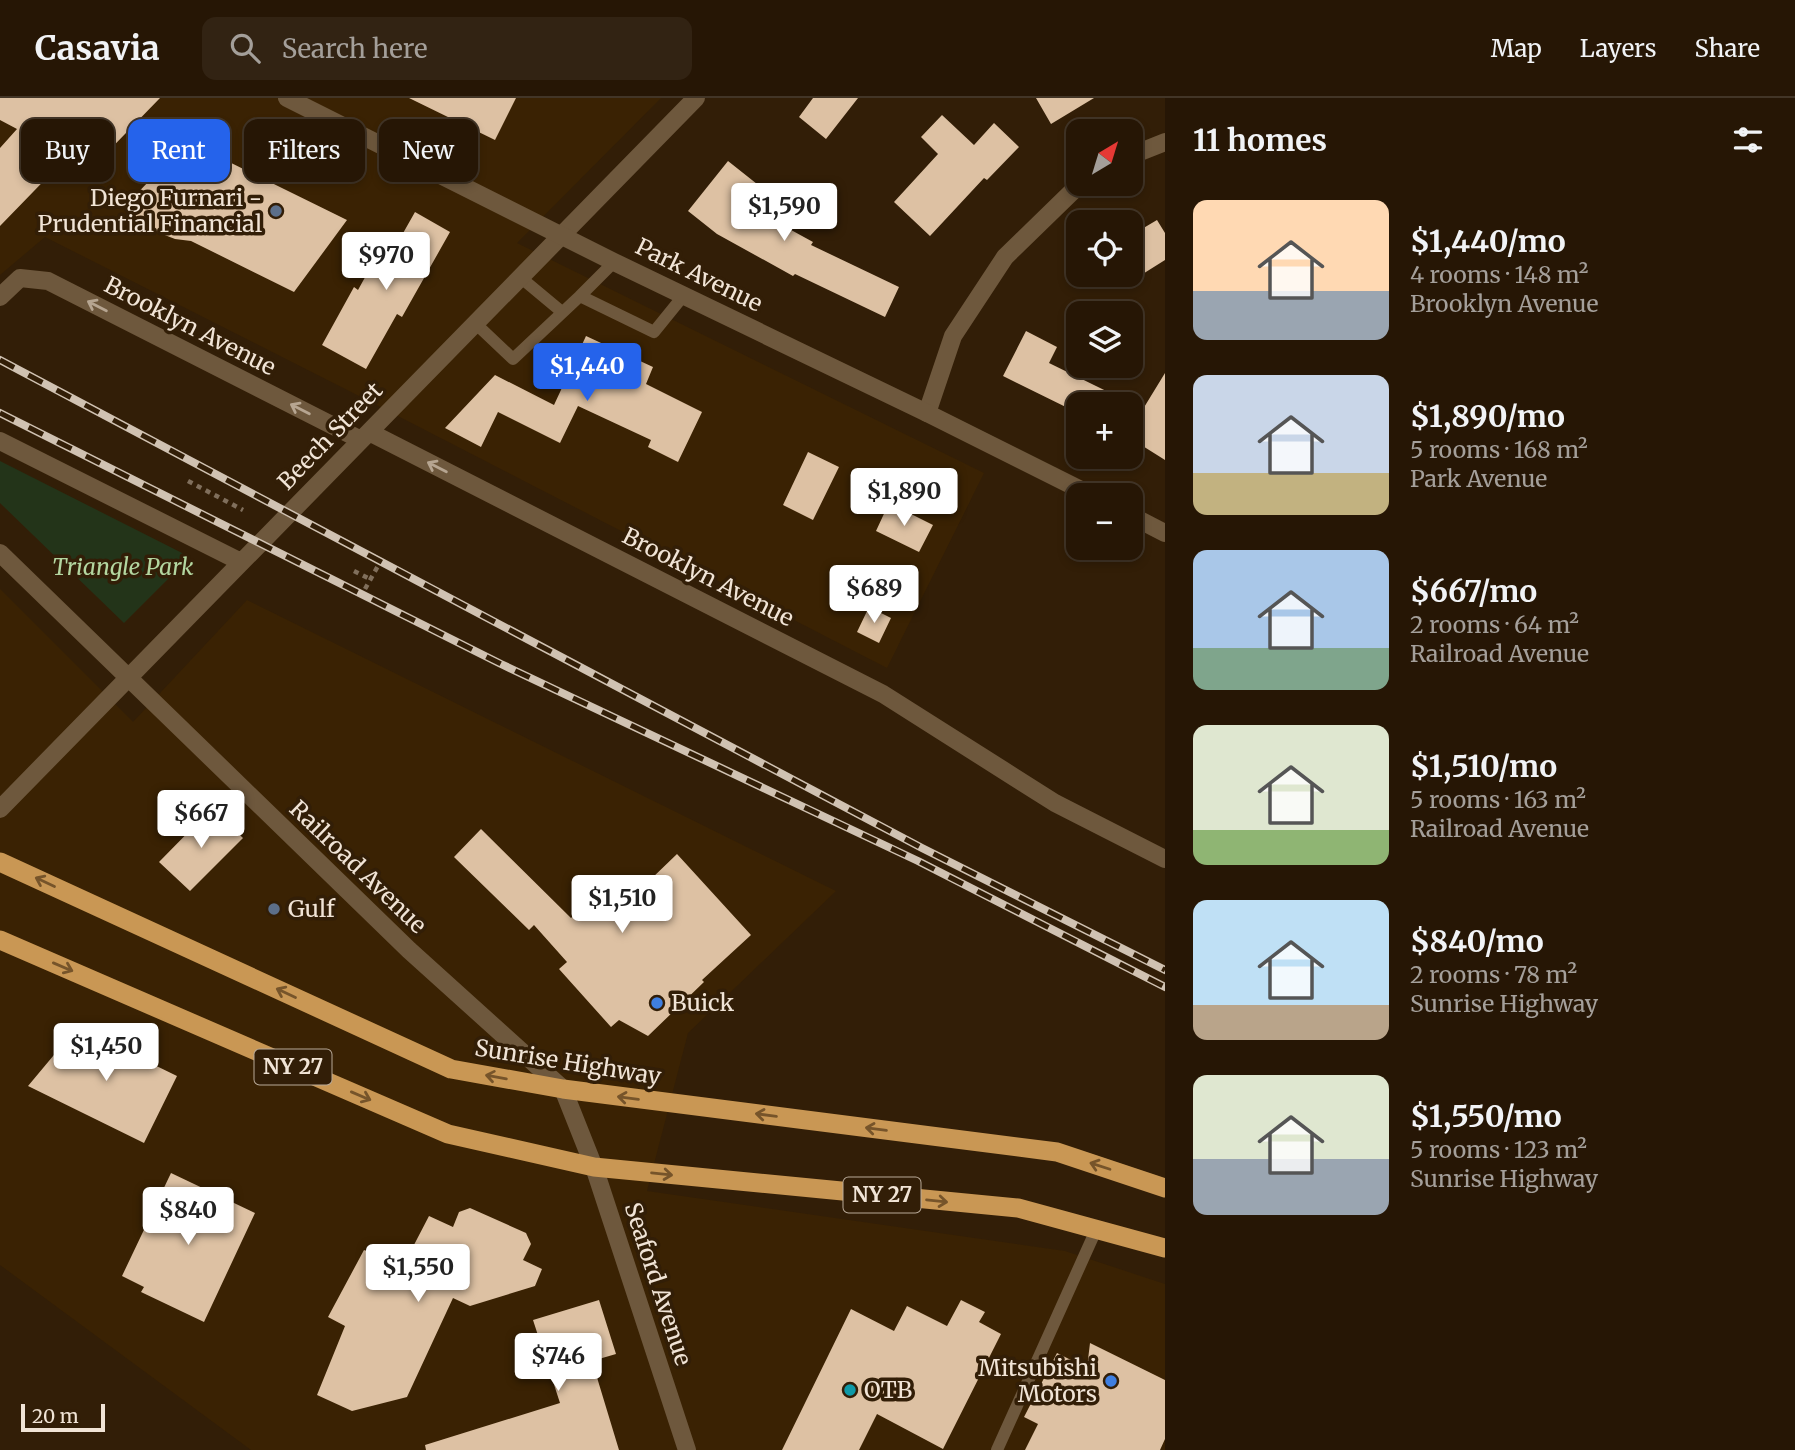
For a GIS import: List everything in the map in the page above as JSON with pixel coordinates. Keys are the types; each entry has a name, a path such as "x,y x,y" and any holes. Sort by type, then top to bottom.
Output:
{"highway":[{"name":"Sunrise Highway","path":"0,862 451,1069 563,1089 1058,1153 1165,1188"},
{"name":"NY 27","path":"0,940 448,1134 594,1167 1018,1208 1165,1248"}],"street":[{"name":"Park Avenue","path":"287,98 614,262 1067,483"},
{"name":"Beech Street","path":"0,809 696,98"},
{"path":"1143,151 1165,142"},
{"path":"927,413 953,336 1005,257 1068,196"},
{"name":"Brooklyn Avenue","path":"0,297 20,278 48,281 497,498 883,694 1055,803 1165,859"},
{"path":"0,441 241,562"},
{"path":"1143,522 1165,533"},
{"name":"Railroad Avenue","path":"0,553 409,950 563,1089 580,1133"},
{"name":"Seaford Avenue","path":"580,1133 594,1167 687,1450"}],"lane":[{"path":"475,323 513,359 614,262"},
{"path":"520,277 562,312"},
{"path":"580,296 654,332 684,295"},
{"path":"997,1450 1096,1230"}],"path":[{"path":"188,481 243,510"},
{"path":"365,589 383,556"},
{"path":"354,571 370,579"}],"shaded area":[{"path":"0,98 661,98 517,243 984,473 887,668 45,237 0,275"},
{"path":"0,589 133,722 247,600 836,891 688,1033 647,1191 1065,1251 1165,1284 1165,1450 251,1450 0,1265"}],"green space":[{"name":"Triangle Park","path":"0,461 190,557 124,623 0,503"}],"building":[{"path":"0,98 160,98 140,119 128,119 128,131 114,145 114,119 21,119 21,182 43,182 0,226 0,148 17,129 0,120"},
{"path":"409,98 516,98 495,140 478,132 478,119 452,119"},
{"path":"813,98 858,98 826,139 799,117"},
{"path":"1036,98 1094,98 1051,124"},
{"path":"942,115 974,145 994,123 1019,147 987,180 984,178 930,236 894,202 938,154 921,137"},
{"path":"728,161 757,184 742,203 813,242 811,245 899,287 885,317 795,274 793,276 717,234 688,211"},
{"path":"230,162 244,169 244,182 270,182 347,220 294,292 191,241 175,239 157,232 142,223 126,205 148,182 230,182"},
{"path":"415,212 450,232 402,317 397,314 366,369 322,345 354,287 358,290 379,252 389,258"},
{"path":"1157,220 1165,233 1165,260 1143,274 1143,228"},
{"path":"1026,331 1057,347 1049,363 1066,371 1066,378 1080,378 1108,392 1066,392 1066,407 1003,376"},
{"path":"586,336 653,367 646,384 702,412 678,462 648,447 651,440 578,406 560,443 498,412 481,447 445,428 495,375 554,405"},
{"path":"1165,373 1165,460 1143,446 1143,409"},
{"path":"808,452 839,467 813,520 783,505"},
{"path":"889,503 933,525 919,552 876,531"},
{"path":"869,607 891,618 879,643 857,632"},
{"path":"212,808 243,838 190,891 159,862"},
{"path":"481,829 571,918 605,888 622,907 677,854 751,935 702,980 704,982 648,1036 619,1020 611,1027 559,969 567,962 534,925 529,930 454,857"},
{"path":"79,1025 104,1036 101,1039 177,1076 144,1143 28,1086"},
{"path":"171,1173 255,1213 204,1322 141,1292 144,1287 122,1276"},
{"path":"470,1208 526,1233 531,1244 523,1260 542,1269 535,1286 470,1306 453,1298 407,1397 352,1411 317,1395 345,1326 328,1317 364,1250 403,1266 429,1216 453,1227 459,1212"},
{"path":"599,1300 616,1354 592,1361 619,1450 426,1450 425,1445 560,1403 533,1320"},
{"path":"961,1300 985,1312 979,1322 1001,1334 943,1449 877,1414 859,1450 782,1450 851,1309 894,1331 907,1306 947,1326"},
{"path":"1090,1343 1165,1380 1165,1439 1160,1450 1025,1450 1038,1424 1024,1417 1057,1353 1087,1368"}],"railway":[{"path":"0,360 922,848 1165,970"},
{"path":"0,413 501,664 918,861 1165,987"}],"place":[{"name":"Diego Furnari - Prudential Financial","path":"276,211"},
{"name":"Gulf","path":"274,909"},
{"name":"Buick","path":"657,1003"},
{"name":"Mitsubishi Motors","path":"1111,1381"},
{"name":"OTB","path":"850,1390"}]}
